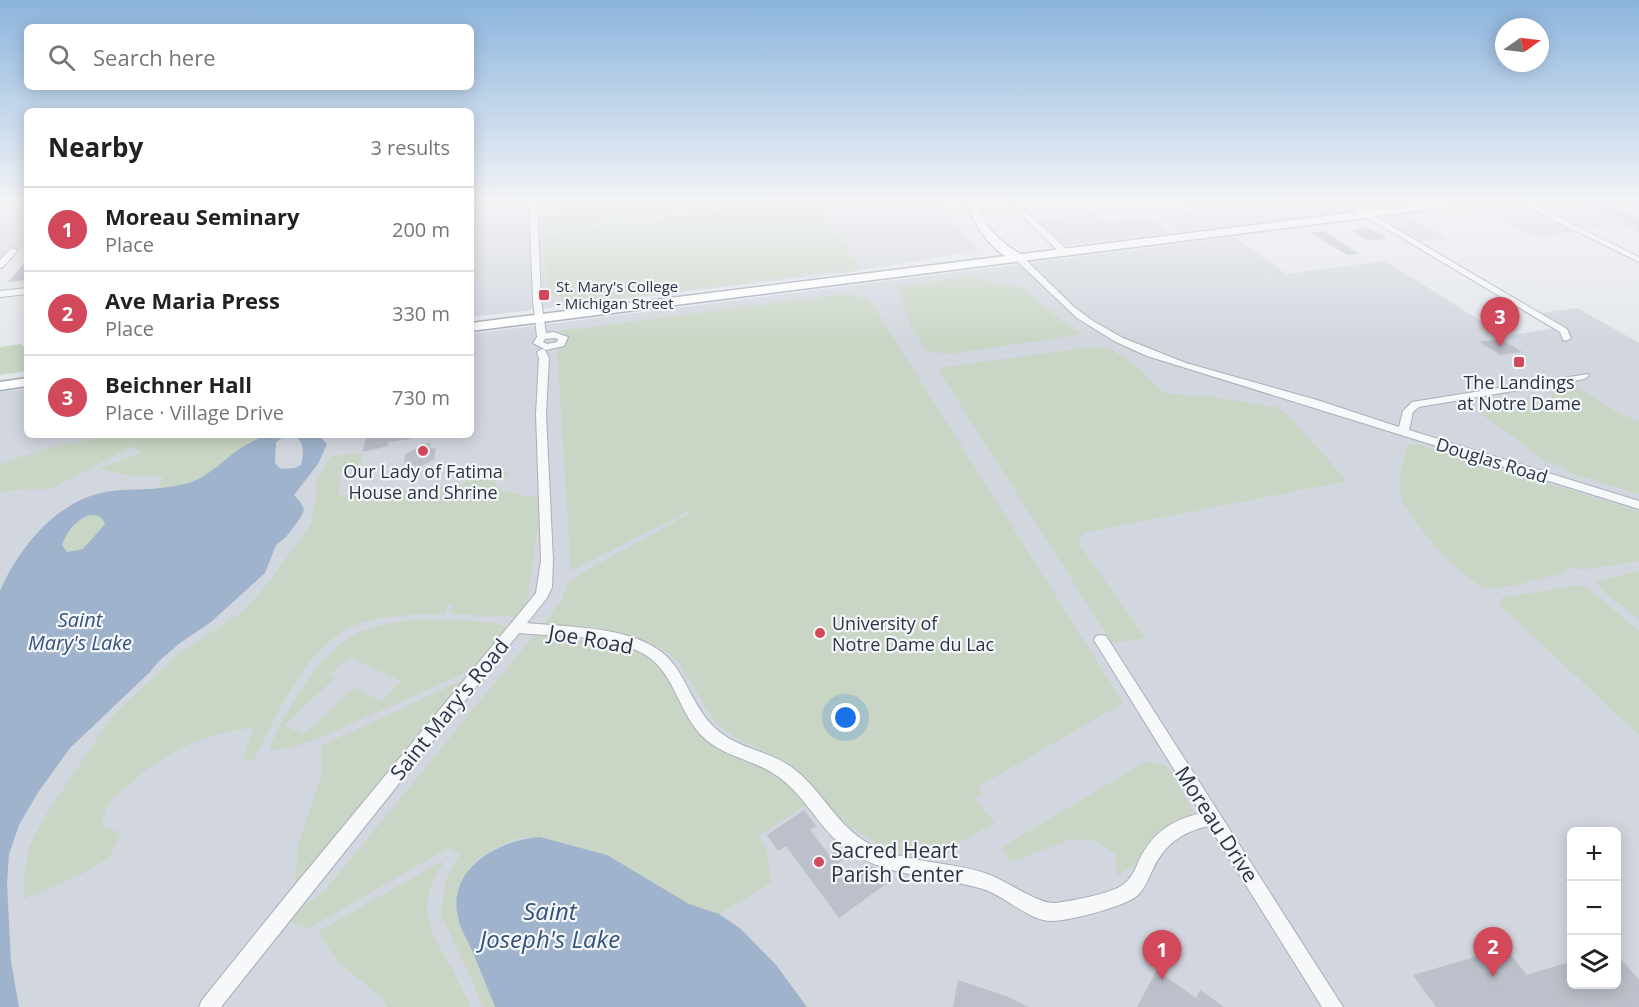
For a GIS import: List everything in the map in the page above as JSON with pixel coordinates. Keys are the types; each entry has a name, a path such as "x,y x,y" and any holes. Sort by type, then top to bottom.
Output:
{"highway":[{"path":"1002,247 1006,252 1019,258"},
{"path":"1014,247 1019,258"}],"main road":[{"path":"474,327 1105,247"},
{"path":"0,386 24,382"}],"street":[{"name":"Saint Mary's Road","path":"209,1007 294,899 517,627 538,600 545,586 547,560 541,414 542,349 535,247"},
{"path":"1059,247 1064,252"},
{"path":"1420,247 1564,331 1566,338"},
{"path":"1612,247 1639,260"},
{"path":"0,265 14,250"},
{"name":"Douglas Road","path":"1019,258 1074,312 1102,331 1156,356 1287,401 1314,409 1345,414 1639,505"},
{"path":"0,294 24,291"},
{"path":"1403,432 1408,411 1416,405 1584,376"},
{"name":"Joe Road","path":"517,627 590,634 646,648 668,667 707,731 723,743 784,771 828,821 857,846 903,866 968,877 1000,886 1051,912 1126,894 1135,886 1162,837 1180,827 1213,818"},
{"name":"Moreau Drive","path":"1101,640 1333,1007"}],"shaded area":[{"path":"0,247 21,247 0,270"},
{"path":"474,247 976,247 979,250 853,272 474,317"},
{"name":"University of Notre Dame du Lac","path":"1155,247 1248,247 1286,274 1385,261 1505,336 1563,327 1541,313 1577,308 1639,343 1639,1007 0,1007 0,392 24,389 24,438 474,438 474,334"}],"green space":[{"path":"544,247 845,247 859,268 607,300 548,296"},
{"path":"969,276 1024,288 1063,322 1083,334 949,354 927,351 912,328 897,287"},
{"path":"846,294 869,299 1123,703 978,787 982,794 975,799 995,823 928,859 908,857 881,846 850,827 791,764 736,738 715,722 677,660 659,647 635,637 597,629 544,623 562,599 567,585 582,573 689,514 688,511 571,571 557,350 569,340 566,333 558,331"},
{"path":"21,344 24,347 24,371 0,375 0,347"},
{"path":"1092,347 1112,351 1130,361 1167,394 1212,397 1276,407 1285,412 1347,481 1088,532 1081,536 1080,545 1145,638 1112,643 939,371 944,367"},
{"path":"1575,386 1622,415 1639,422 1639,494 1567,472 1567,469 1544,460 1477,411 1552,397 1551,390"},
{"path":"101,438 262,438 205,475 178,486 159,489 163,476 132,476 98,469 141,452 133,446 50,489 0,492 0,464 54,446"},
{"path":"1420,445 1639,511 1639,561 1581,570 1573,567 1563,569 1561,574 1504,587 1488,588 1478,584 1438,549 1414,519 1401,496 1402,464 1407,446"},
{"path":"363,453 360,468 340,472 339,496 400,489 428,490 462,484 469,478 502,470 509,472 509,476 495,481 497,489 531,497 539,496 539,529 528,598 517,617 451,614 453,603 447,604 445,613 378,619 353,626 342,632 314,657 290,690 254,760 242,758 254,728 201,739 154,764 108,805 101,825 121,833 109,858 80,875 24,899 24,877 29,847 45,816 113,715 180,653 244,611 269,582 311,524 317,480 331,456"},
{"path":"89,515 99,516 105,524 83,549 67,553 62,545 66,535 76,523"},
{"path":"1639,571 1639,620 1600,588 1596,581"},
{"path":"1576,585 1590,590 1639,631 1639,735 1500,605 1499,601 1502,598"},
{"path":"423,619 489,622 506,626 508,631 476,668 324,736 297,746 273,750 269,748 308,680 320,664 348,638 364,630 386,624","holes":["349,657 401,681 381,701 354,688 303,735 284,725 335,678 329,675"]},
{"path":"534,635 611,643 650,656 668,679 682,708 701,737 717,748 767,767 792,784 808,804 758,836 767,850 771,883 719,914 689,904 607,855 540,837 519,838 502,845 475,861 464,878 457,898 458,920 495,1007 482,1007 441,914 445,882 460,854 448,848 309,928 289,922 302,907 322,894"},
{"path":"463,680 466,682 299,883 295,881 298,845 322,774 321,746"},
{"path":"1145,762 1162,764 1170,771 1192,810 1189,817 1177,821 1162,831 1133,865 1117,876 1115,854 1095,841 1072,839 1011,862 1001,848"},
{"path":"442,861 443,864 429,892 428,917 437,942 471,1007 387,1007 382,998 338,962 318,932"}],"water":[{"name":"Saint Mary's Lake","path":"261,438 282,438 276,442 275,463 281,469 301,465 303,449 302,444 296,438 322,438 327,444 318,464 294,495 304,510 301,517 286,537 276,545 265,573 211,622 180,643 159,661 70,748 37,794 19,825 9,854 7,883 11,961 19,1007 0,1007 0,591 8,574 31,541 59,513 75,503 93,495 112,491 164,488 194,481 251,442","holes":["99,516 105,524 83,549 67,552 62,545 66,535 84,517"]},
{"name":"Saint Joseph's Lake","path":"540,837 607,855 689,904 719,914 741,929 776,965 807,1007 495,1007 460,924 456,903 459,887 467,873 478,861 492,851 524,839"}],"building":[{"path":"1334,247 1348,247 1359,254 1347,255"},
{"path":"24,263 24,280 8,282"},
{"path":"1501,339 1522,352 1500,355 1479,342"},
{"path":"365,438 410,438 389,442 388,446 363,452"},
{"path":"430,442 430,448 436,449 434,460 419,467 404,464 405,454"},
{"name":"Sacred Heart Parish Center","path":"804,810 816,826 810,830 829,855 835,851 843,860 836,865 850,882 873,866 886,884 839,918 786,846 778,851 767,835"},
{"path":"1505,948 1527,975 1567,963 1567,989 1621,989 1621,959 1639,980 1639,1007 1436,1007 1413,975"},
{"path":"1157,970 1196,998 1200,990 1224,1007 1137,1007"},
{"path":"958,980 1006,996 1029,1007 953,1007"}],"place":[{"name":"St. Mary's College - Michigan Street","path":"544,295"},
{"name":"Beichner Hall","path":"1500,347"},
{"name":"The Landings at Notre Dame","path":"1519,362"},
{"name":"Our Lady of Fatima House and Shrine","path":"423,451"},
{"name":"University of Notre Dame du Lac","path":"820,633"},
{"name":"Sacred Heart Parish Center","path":"819,862"},
{"name":"Ave Maria Press","path":"1493,977"},
{"name":"Moreau Seminary","path":"1162,980"}]}
